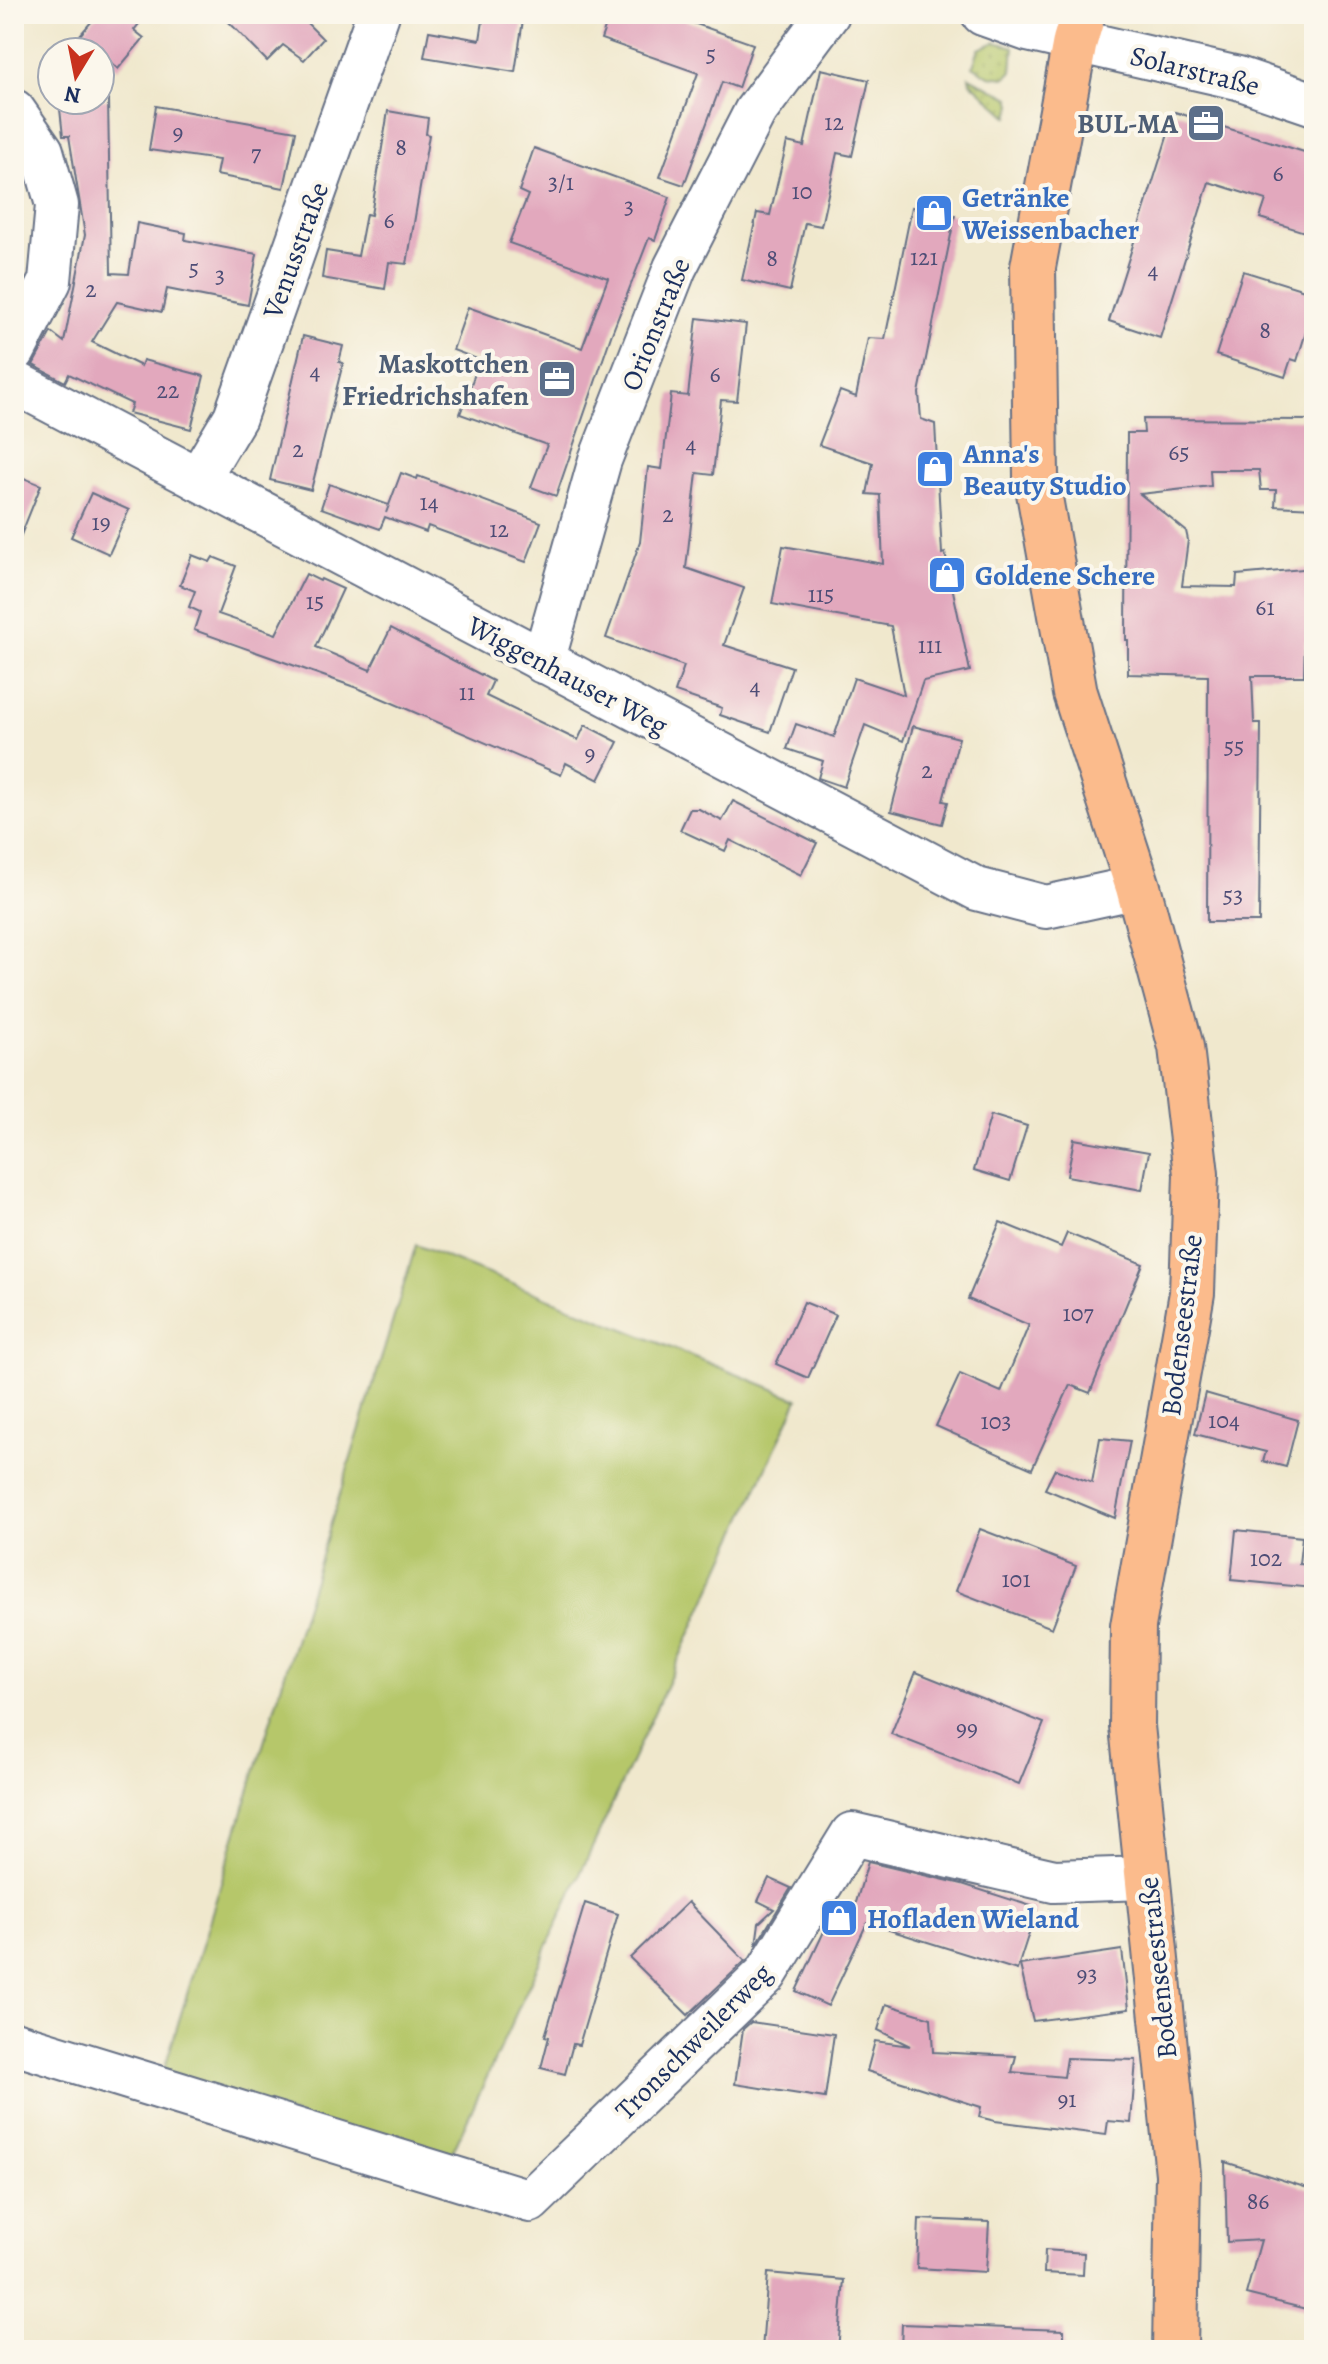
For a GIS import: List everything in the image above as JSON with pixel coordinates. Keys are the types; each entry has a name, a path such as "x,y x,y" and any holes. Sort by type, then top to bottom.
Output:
{"main road":[{"name":"Bodenseestraße","path":"1079,28 1033,267 1036,476 1075,693 1138,887 1181,1047 1196,1174 1192,1293 1133,1626 1132,1726 1178,2174 1175,2350"}],"street":[{"name":"Venusstraße","path":"198,479 235,417 378,14"},
{"name":"Orionstraße","path":"543,662 600,460 675,268 755,112 828,14"},
{"name":"Solarstraße","path":"983,14 1028,30 1079,28 1314,104"},
{"path":"14,111 42,151 57,205 50,281 14,351"},
{"name":"Wiggenhauser Weg","path":"14,382 977,889 1046,907 1138,887"},
{"name":"Tronschweilerweg","path":"14,2043 530,2201 766,1974 852,1834 1054,1881 1147,1878"}],"green space":[{"path":"995,42 1014,47 1012,71 1005,78 989,76 973,66 979,49"},
{"path":"969,77 1010,98 1009,117 970,82"},
{"path":"416,1245 798,1399 447,2164 163,2073"}],"building":[{"path":"98,14 147,14 134,30 144,38 118,69 116,36 80,35"},
{"path":"221,14 298,14 323,39 304,60 283,45 267,61"},
{"path":"484,14 524,14 515,72 424,57 429,31 480,40"},
{"path":"610,14 668,14 753,44 738,88 722,82 684,185 660,177 698,73 601,39"},
{"path":"821,69 869,80 852,156 837,153 821,226 805,223 790,291 742,280 757,213 770,215 787,142 804,146"},
{"path":"156,106 296,131 284,188 216,175 219,160 149,150"},
{"path":"388,111 428,118 426,134 429,135 407,264 389,262 385,289 322,278 326,251 358,256 366,214 371,215"},
{"path":"1175,112 1314,155 1314,235 1260,218 1266,200 1209,182 1160,338 1109,321"},
{"path":"61,116 108,116 111,273 129,274 137,223 186,233 185,240 257,254 248,305 167,289 162,312 117,302 92,342 141,366 143,360 204,376 191,429 129,413 132,404 69,374 65,382 33,365 51,332 64,342 85,235 69,136 63,136"},
{"path":"534,148 670,197 655,240 649,238 611,336 556,496 531,487 547,445 460,414 480,360 453,350 468,307 582,348 608,278 509,243 528,195 519,191"},
{"path":"912,207 955,215 919,393 921,419 935,424 942,554 945,553 970,671 923,681 903,741 865,725 844,787 818,778 823,761 787,749 796,724 834,737 854,678 904,695 891,626 772,604 783,546 883,564 880,495 867,494 873,463 819,445 840,391 856,397 868,338 885,339"},
{"path":"1243,271 1314,293 1314,306 1297,361 1291,359 1285,377 1216,355"},
{"path":"697,318 746,324 737,401 721,400 713,475 697,473 686,568 744,588 724,645 792,667 770,732 720,715 722,708 675,692 684,666 606,638 640,542 648,467 662,469 671,394 688,396"},
{"path":"303,336 343,346 339,362 343,363 311,490 270,480"},
{"path":"1143,419 1314,420 1314,508 1275,506 1276,490 1261,490 1259,470 1210,470 1211,486 1140,494 1186,531 1188,540 1182,586 1236,587 1237,575 1314,568 1314,627 1307,628 1304,676 1252,676 1254,723 1261,723 1259,922 1207,922 1208,676 1128,674 1127,433 1144,433"},
{"path":"401,473 417,479 418,476 541,522 526,562 428,526 426,532 385,517 380,529 321,508 329,484 389,505"},
{"path":"14,474 41,485 15,550 14,550"},
{"path":"91,493 129,510 109,554 71,537"},
{"path":"192,555 210,562 213,557 236,566 218,614 276,634 306,574 343,589 316,647 370,670 391,628 493,681 486,696 578,740 585,725 618,742 599,780 566,763 561,775 360,689 194,630 200,612 189,607 195,591 180,585"},
{"path":"913,726 959,738 943,801 948,802 942,824 891,811"},
{"path":"733,801 817,843 801,875 730,840 725,851 680,830 690,809 699,809 722,821"},
{"path":"991,1115 1027,1126 1010,1181 974,1170"},
{"path":"1074,1139 1149,1152 1142,1190 1067,1176"},
{"path":"1000,1222 1061,1247 1067,1233 1143,1264 1090,1393 1070,1385 1032,1469 936,1426 960,1374 1001,1392 1029,1325 968,1299"},
{"path":"804,1302 836,1315 808,1378 776,1364"},
{"path":"1205,1393 1298,1420 1286,1467 1263,1461 1266,1452 1195,1434"},
{"path":"1100,1438 1130,1441 1115,1518 1045,1489 1055,1469 1092,1483"},
{"path":"980,1529 1076,1566 1052,1628 956,1591"},
{"path":"1236,1530 1302,1537 1299,1564 1314,1565 1314,1588 1231,1580"},
{"path":"916,1672 1044,1723 1019,1784 891,1734"},
{"path":"868,1862 962,1884 1037,1908 1017,1970 867,1923 828,2006 796,1991 835,1908 852,1916"},
{"path":"769,1878 791,1888 756,1945 759,1923 774,1909 758,1901"},
{"path":"688,1902 745,1961 688,2015 630,1958"},
{"path":"585,1903 618,1914 579,2045 573,2044 565,2074 541,2068 549,2037 545,2036"},
{"path":"1122,1950 1129,2009 1033,2021 1020,1965"},
{"path":"886,2004 931,2018 933,2052 1016,2056 1012,2072 1064,2077 1067,2058 1136,2060 1131,2123 1108,2121 1106,2135 995,2121 979,2117 981,2107 867,2071 875,2041 910,2046 878,2030"},
{"path":"751,2022 834,2034 825,2098 735,2084 743,2029"},
{"path":"1225,2162 1314,2190 1314,2311 1246,2294 1261,2240 1227,2242"},
{"path":"919,2219 989,2222 986,2272 917,2268"},
{"path":"1045,2250 1084,2253 1083,2275 1044,2273"},
{"path":"768,2273 844,2280 838,2350 762,2350"},
{"path":"902,2324 1064,2330 1064,2350 901,2350"}],"place":[{"name":"BUL-MA","path":"1206,123"},
{"name":"Getränke Weissenbacher","path":"934,213"},
{"name":"Maskottchen Friedrichshafen","path":"557,379"},
{"name":"Anna's Beauty Studio","path":"935,469"},
{"name":"Goldene Schere","path":"947,575"},
{"name":"Hofladen Wieland","path":"839,1918"}]}
